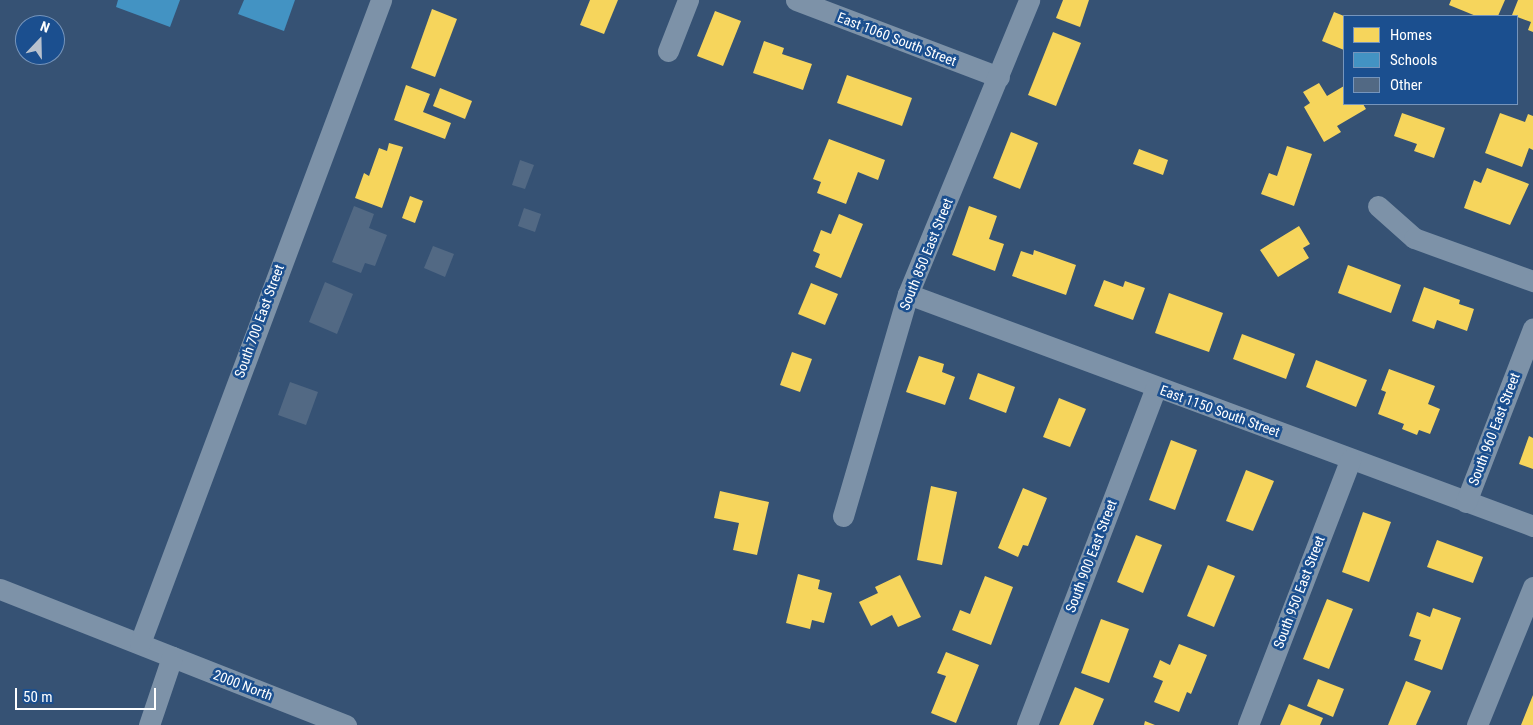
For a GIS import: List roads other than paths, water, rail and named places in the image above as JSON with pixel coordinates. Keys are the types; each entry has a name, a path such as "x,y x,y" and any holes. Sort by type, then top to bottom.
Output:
{"street":[{"name":"South 700 East Street","path":"140,643 380,0"},
{"path":"668,51 688,0"},
{"name":"East 1060 South Street","path":"796,0 999,77"},
{"name":"South 850 East Street","path":"843,516 908,294 999,77 1029,0"},
{"path":"1378,206 1414,238 1533,281"},
{"name":"East 1150 South Street","path":"908,294 1350,460 1533,526"},
{"name":"South 960 East Street","path":"1466,502 1533,328"},
{"name":"South 900 East Street","path":"1027,725 1156,387"},
{"name":"South 950 East Street","path":"1248,725 1350,460"},
{"path":"1477,725 1533,587"},
{"name":"2000 North","path":"0,589 346,725"},
{"path":"149,725 172,657"}]}
